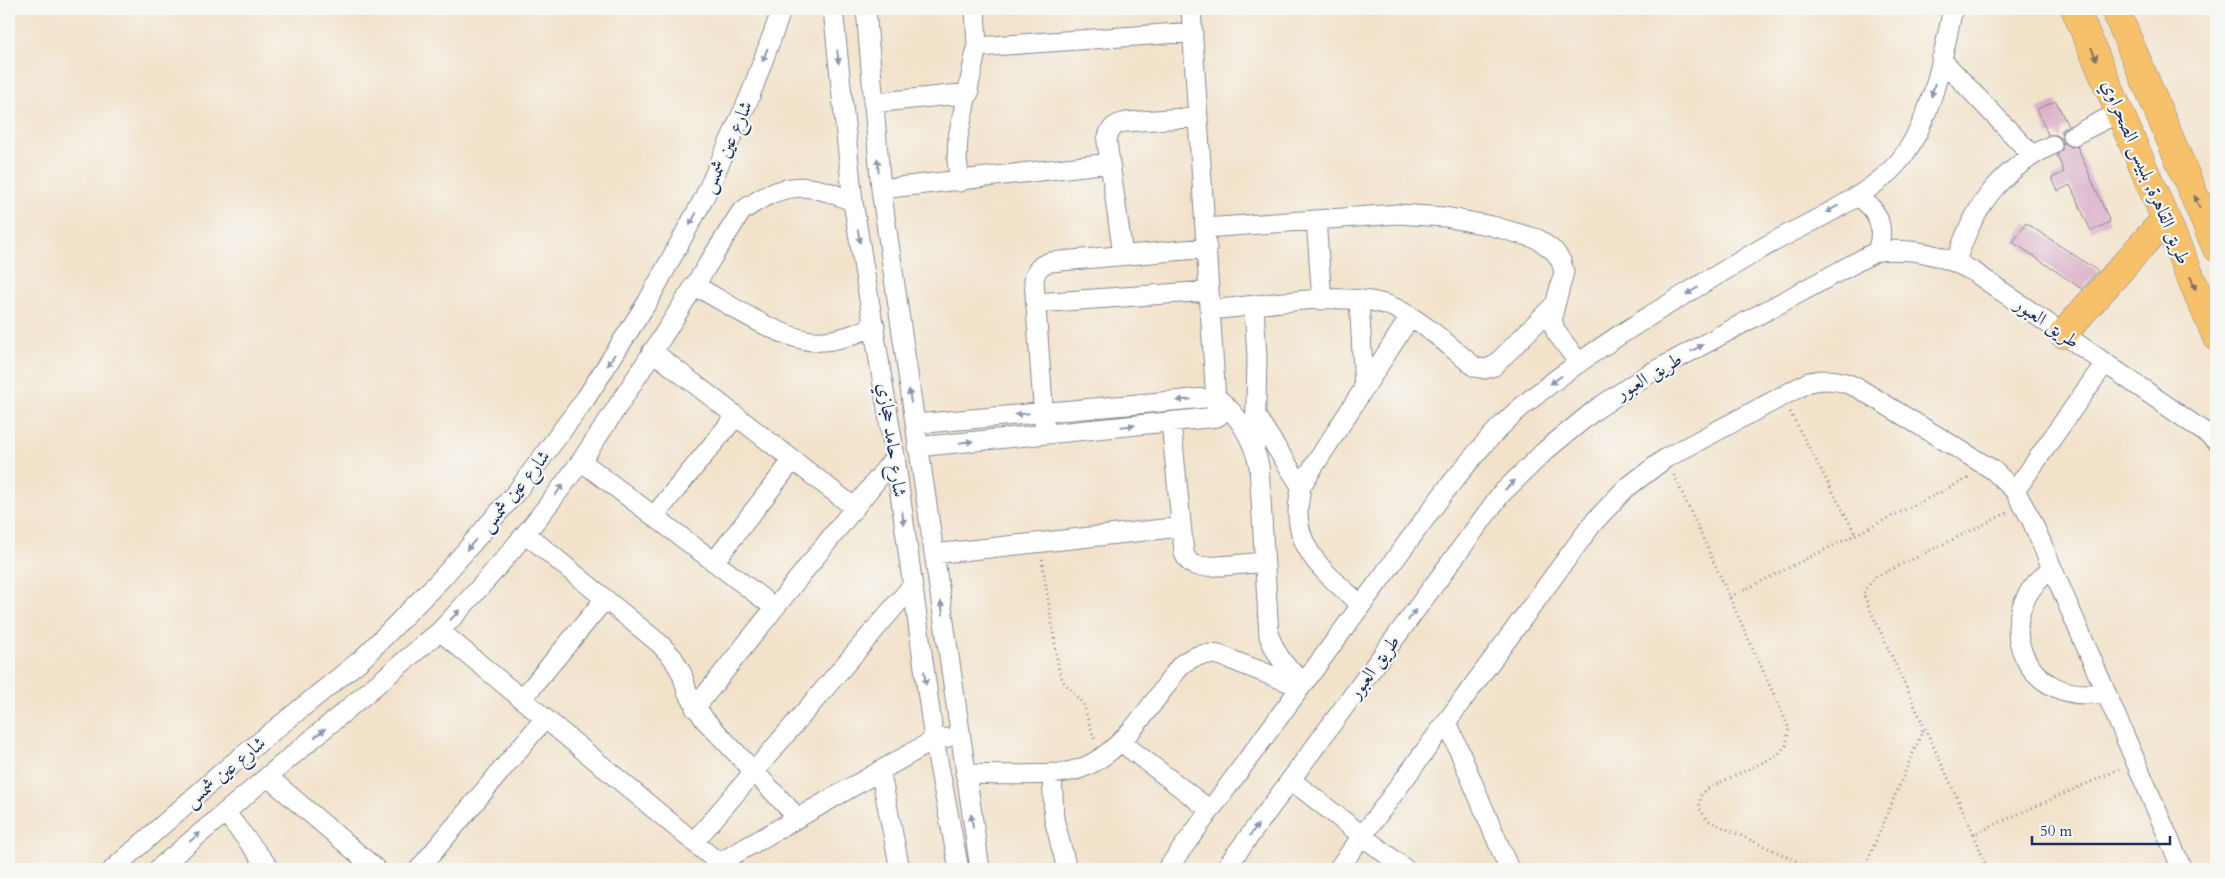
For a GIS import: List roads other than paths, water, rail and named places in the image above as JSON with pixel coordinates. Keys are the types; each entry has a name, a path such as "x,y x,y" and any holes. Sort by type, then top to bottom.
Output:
{"highway":[{"name":"طريق القاهرة, بلبيس الصحراوي","path":"2075,9 2216,336"},
{"name":"طريق القاهرة, بلبيس الصحراوي","path":"2115,9 2216,247"},
{"path":"2063,334 2166,218"}],"street":[{"name":"شارع عين شمس","path":"113,869 220,774 362,659 443,577 518,490 586,398 648,301 703,200 750,96 782,9"},
{"name":"شارع حامد حجازي","path":"833,9 853,202 875,326 895,457 934,740 959,869"},
{"name":"شارع حامد حجازي","path":"866,9 881,189 959,736 980,869"},
{"path":"960,182 957,160 958,137 969,93 977,47 974,9"},
{"path":"1191,9 1210,310 1221,407 1255,447"},
{"path":"1167,869 1446,490 1485,442 1530,400 1579,363 1670,304 1856,196 1881,179 1903,156 1920,130 1930,101 1953,9"},
{"path":"977,47 1193,32"},
{"path":"1941,59 2032,154"},
{"path":"873,103 969,93"},
{"path":"2072,136 2120,112"},
{"path":"1123,255 1110,163 1108,136 1110,130 1120,123 1198,117"},
{"path":"1956,262 1970,223 1981,204 2009,173 2032,154 2052,145"},
{"path":"881,189 960,182 1110,163"},
{"name":"شارع عين شمس","path":"158,869 440,631 478,590 526,534 581,461 741,212 760,197 782,189 806,187 829,191 853,202"},
{"path":"1856,196 1866,202 1879,219 1881,241 1877,251"},
{"path":"1205,228 1397,214 1445,217 1492,226 1538,239 1555,252 1564,272 1553,313 1556,332 1579,363"},
{"path":"1316,220 1322,300"},
{"path":"1046,433 1034,280 1036,270 1042,264 1207,248"},
{"name":"طريق العبور","path":"1225,869 1501,494 1546,450 1595,410 1647,374 1877,251 1918,251 1956,262 1974,272 2216,440"},
{"path":"694,285 784,334 812,341 841,339 875,326"},
{"path":"1036,303 1209,291"},
{"path":"1210,310 1322,300 1359,299 1377,302 1410,317 1475,366 1485,369 1494,366 1555,304"},
{"path":"1359,299 1364,388"},
{"path":"1257,358 1273,304"},
{"path":"1254,306 1257,358 1255,447 1259,466 1269,636 1276,654 1303,685"},
{"path":"1361,606 1318,565 1303,541 1298,513 1301,486 1410,317"},
{"path":"652,351 855,508"},
{"path":"2019,498 2105,363"},
{"path":"1338,869 1350,862 1362,836 1593,523 1625,489 1666,458 1809,382 1838,380 1848,383 1990,468 2019,498 2052,569 2182,869"},
{"path":"915,424 1044,412 1221,407"},
{"path":"918,447 1171,422 1221,407"},
{"path":"654,516 736,416"},
{"path":"1256,416 1301,486"},
{"path":"1171,422 1184,553 1194,565 1264,562"},
{"path":"695,708 895,457"},
{"path":"714,562 793,460"},
{"path":"581,461 775,608"},
{"path":"934,554 1181,527"},
{"path":"526,534 660,644 673,658 682,674 687,692 695,708 797,817"},
{"path":"2052,569 2037,582 2025,597 2018,623 2021,649 2034,672 2054,688 2079,695 2105,692"},
{"path":"694,842 912,586"},
{"path":"522,698 605,599"},
{"path":"440,631 694,842 716,866 797,817 934,740 959,736"},
{"path":"965,774 1052,773 1078,769 1101,759 1121,742 1181,665 1192,656 1206,653 1219,655 1303,685"},
{"path":"419,869 545,718"},
{"path":"1447,722 1509,869"},
{"path":"1121,742 1210,810"},
{"path":"880,770 900,869"},
{"path":"1052,773 1054,819 1067,869"},
{"path":"268,777 376,869"},
{"path":"1291,780 1405,869"},
{"path":"225,812 270,869"}]}
